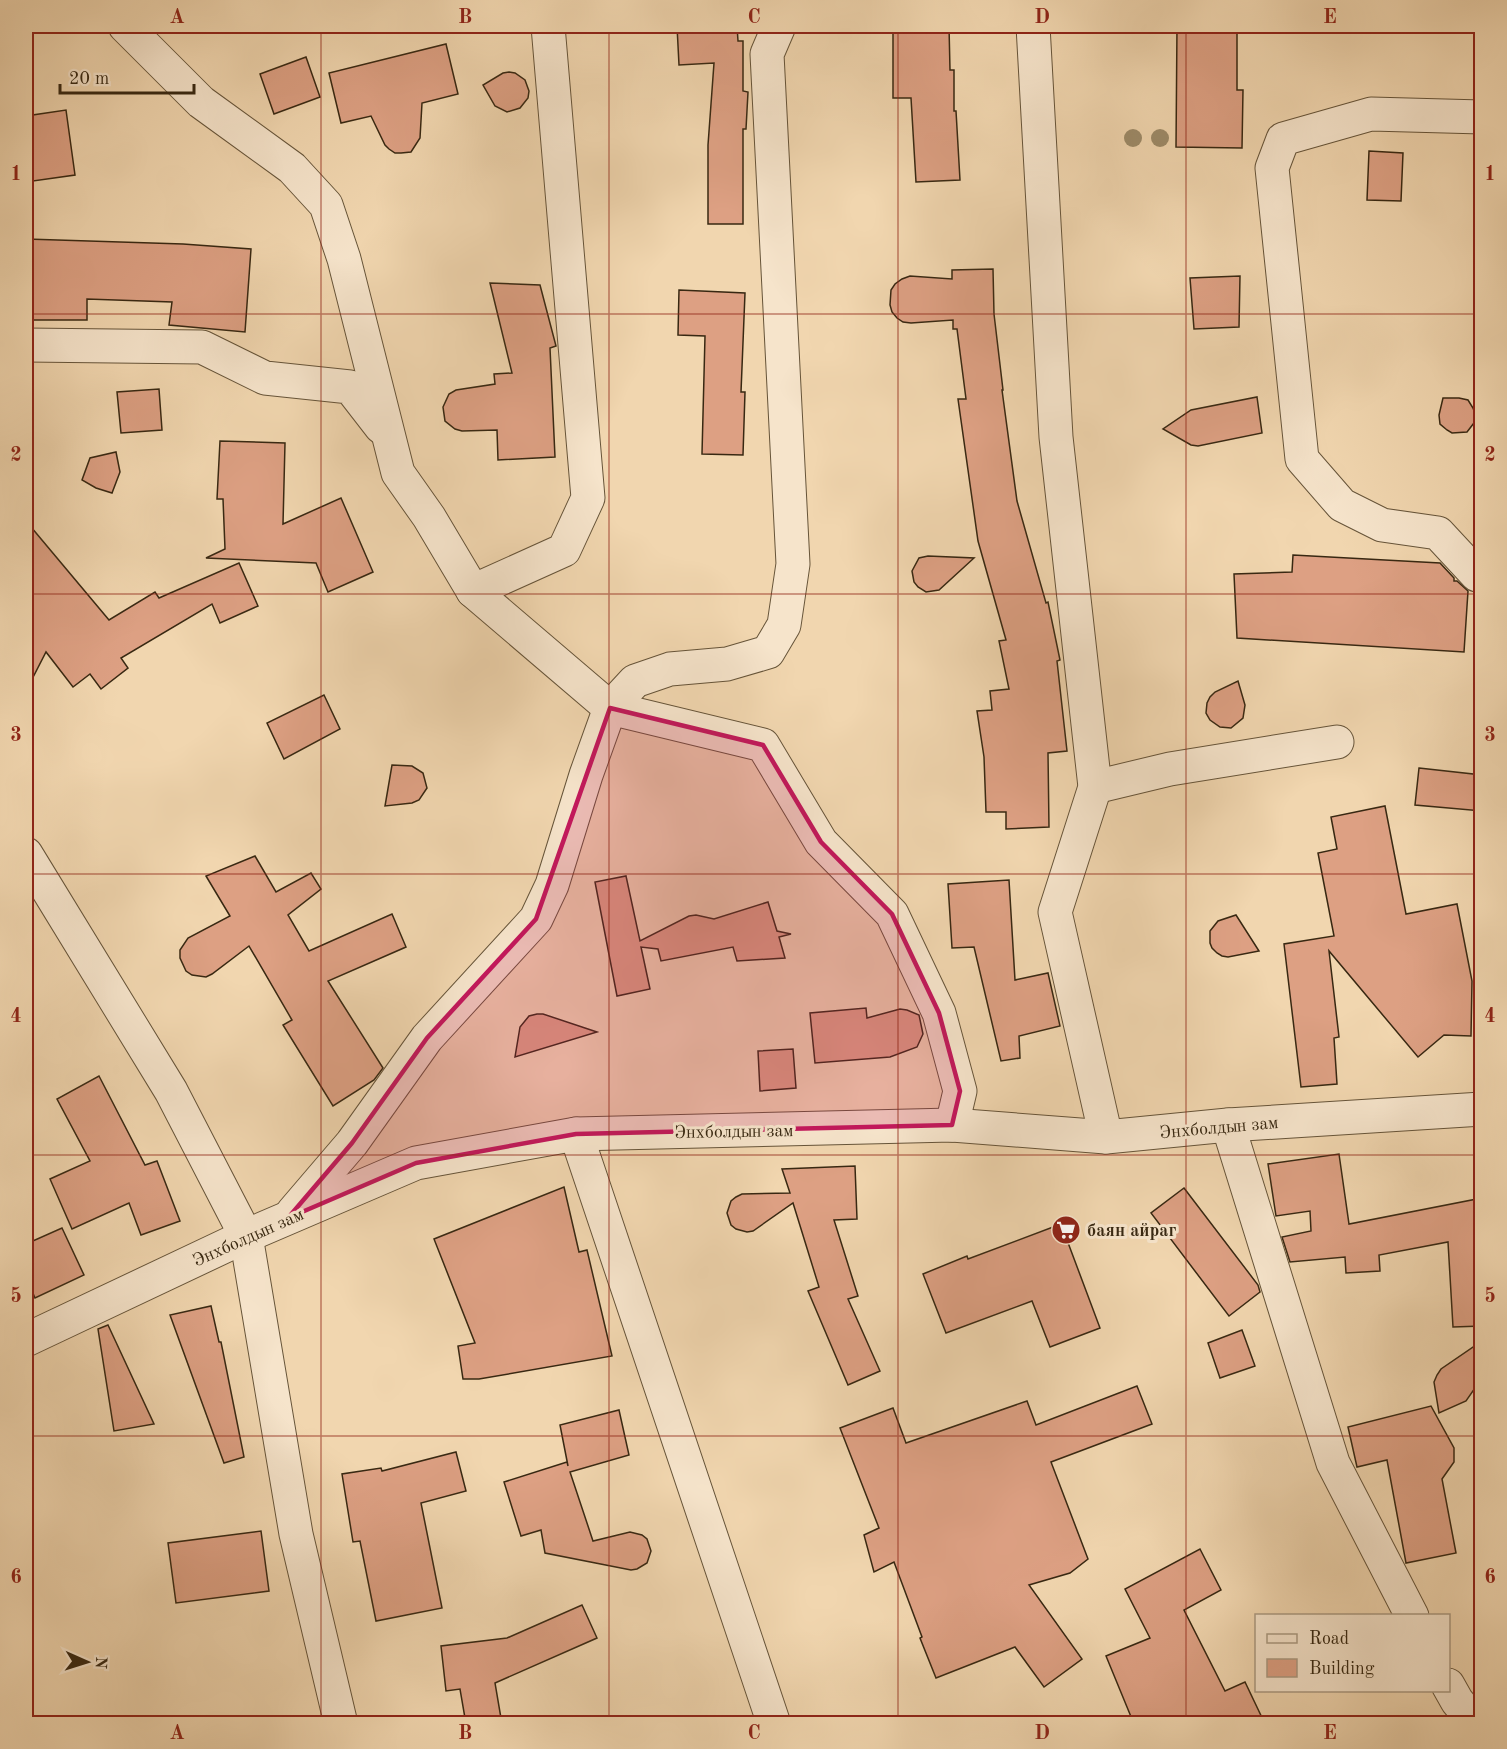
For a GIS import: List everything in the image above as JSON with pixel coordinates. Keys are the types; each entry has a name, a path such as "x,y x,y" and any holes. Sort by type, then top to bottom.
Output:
{"street":[{"path":"125,26 201,102 292,168 326,206 344,259 398,473 429,517 473,591 610,708 763,745 820,842 892,914 939,1013 960,1091 952,1125"},
{"path":"473,591 564,550 588,498 548,26"},
{"path":"288,1218 352,1143 427,1038 536,919 552,885 586,775 610,708 635,681 670,669 727,664 768,652 784,625 794,564 767,54 778,26"},
{"path":"1033,26 1056,437 1095,787 1055,912 1106,1137"},
{"path":"1482,117 1371,114 1283,139 1272,168 1302,459 1342,505 1382,525 1438,533 1477,575 1482,576"},
{"path":"26,345 202,347 265,378 350,387 389,438"},
{"path":"1095,787 1170,770 1337,742"},
{"path":"26,854 171,1091 246,1236 296,1534 341,1724"},
{"name":"Энхболдын зам","path":"26,1340 246,1236 416,1163 576,1134 952,1125 1106,1137 1228,1125 1482,1109"},
{"path":"1228,1125 1333,1462 1411,1614"},
{"path":"576,1134 774,1724"},
{"path":"1450,1687 1457,1701 1476,1724"}],"highlighted area":[{"path":"610,708 763,745 821,842 892,914 939,1013 960,1091 952,1125 576,1134 416,1163 288,1218 352,1143 427,1038 536,919"}],"building":[{"path":"677,26 737,26 738,41 743,41 743,91 748,92 746,129 743,129 743,224 708,224 708,145 714,63 679,65"},
{"path":"893,26 949,26 950,70 954,70 954,111 956,111 960,180 916,182 911,98 893,98"},
{"path":"1177,26 1237,26 1237,90 1243,90 1242,148 1176,147"},
{"path":"446,44 458,94 422,103 420,138 411,152 395,153 389,149 371,116 341,123 329,73"},
{"path":"306,57 320,97 274,114 260,74"},
{"path":"509,72 525,80 529,91 528,98 520,108 507,112 495,106 483,85"},
{"path":"66,110 75,175 26,182 26,116"},
{"path":"1369,151 1403,153 1401,201 1367,200"},
{"path":"26,239 183,244 251,249 245,332 169,325 172,302 87,299 87,320 26,320"},
{"path":"993,269 994,314 1017,501 1046,603 1048,602 1060,660 1057,661 1067,751 1048,753 1049,827 1006,829 1006,812 986,812 984,757 977,711 992,710 990,691 1009,689 999,641 1006,640 978,541 958,399 966,399 957,329 953,329 953,320 903,322 892,312 890,305 891,290 895,284 910,276 952,279 952,270"},
{"path":"1240,276 1239,327 1194,329 1190,278"},
{"path":"490,283 540,285 556,346 550,348 555,457 498,460 497,430 462,431 455,429 445,421 443,407 449,394 456,390 495,384 494,374 512,373"},
{"path":"679,290 745,293 741,392 745,392 743,455 702,454 705,336 678,335"},
{"path":"159,389 162,430 121,433 117,392"},
{"path":"1257,397 1262,433 1198,446 1191,445 1163,429 1191,410"},
{"path":"1443,398 1468,400 1477,419 1467,432 1452,433 1440,424 1439,415"},
{"path":"220,441 285,443 283,524 341,498 373,572 328,592 316,563 206,558 225,549 223,499 217,499"},
{"path":"116,452 120,472 112,493 82,480 90,458"},
{"path":"26,521 109,620 155,592 159,598 239,563 258,606 220,623 212,604 121,658 128,668 101,689 90,674 73,687 46,652 26,691"},
{"path":"1293,555 1440,563 1454,578 1454,581 1468,591 1464,652 1237,638 1234,574 1292,572"},
{"path":"928,556 974,558 939,590 926,592 914,582 912,571 919,558"},
{"path":"1238,681 1245,705 1243,718 1231,728 1220,727 1210,720 1206,713 1207,703 1215,692"},
{"path":"324,695 340,729 284,759 267,723"},
{"path":"392,765 412,766 423,773 427,788 419,800 385,806"},
{"path":"1419,768 1482,775 1482,811 1415,805"},
{"path":"1385,806 1406,914 1457,904 1472,981 1471,1036 1444,1035 1418,1057 1329,951 1339,1037 1334,1038 1337,1084 1301,1087 1284,944 1334,936 1318,853 1337,849 1331,817"},
{"path":"255,856 276,892 311,873 321,889 288,915 309,951 392,914 406,947 328,981 383,1068 374,1080 333,1106 283,1025 292,1020 249,946 206,977 192,975 186,971 180,958 180,950 188,938 230,916 206,876"},
{"path":"626,876 640,941 689,916 696,915 714,919 768,902 777,931 791,934 779,937 785,958 737,961 733,947 661,961 658,949 641,947 650,989 617,996 595,882"},
{"path":"1009,880 1015,980 1048,973 1060,1026 1019,1036 1020,1058 1001,1061 974,947 952,948 948,884"},
{"path":"1236,915 1259,951 1222,956 1212,948 1210,931 1218,921"},
{"path":"866,1008 867,1018 900,1009 919,1015 923,1034 917,1047 890,1057 815,1063 810,1013"},
{"path":"537,1014 597,1032 515,1057 520,1027 529,1016"},
{"path":"793,1049 796,1088 760,1091 758,1051"},
{"path":"99,1076 145,1165 157,1161 180,1221 141,1235 129,1203 72,1229 50,1179 90,1161 57,1099"},
{"path":"1339,1154 1349,1224 1482,1198 1482,1326 1453,1327 1448,1242 1379,1255 1380,1271 1346,1273 1345,1257 1290,1262 1282,1237 1311,1231 1310,1211 1276,1216 1268,1164"},
{"path":"855,1166 857,1219 834,1220 858,1296 848,1299 880,1371 848,1385 808,1291 819,1287 793,1203 753,1231 747,1232 731,1225 727,1213 731,1201 742,1194 790,1193 782,1169"},
{"path":"564,1187 579,1252 587,1250 612,1356 479,1379 463,1379 458,1346 475,1343 434,1239"},
{"path":"1184,1188 1258,1285 1260,1292 1229,1316 1151,1213"},
{"path":"1061,1224 1100,1328 1050,1347 1032,1301 946,1333 923,1274 967,1256 968,1259"},
{"path":"62,1228 84,1275 35,1298 26,1277 26,1244"},
{"path":"211,1306 219,1342 221,1342 244,1457 224,1463 170,1315"},
{"path":"108,1325 154,1424 114,1431 98,1329"},
{"path":"1242,1330 1255,1366 1220,1378 1208,1343"},
{"path":"1482,1341 1482,1378 1466,1401 1439,1413 1434,1382 1437,1375 1441,1369"},
{"path":"1137,1386 1152,1424 1051,1462 1088,1559 1070,1573 1029,1585 1082,1659 1044,1687 1015,1647 936,1678 894,1562 874,1572 864,1535 879,1528 840,1428 893,1408 906,1443 1027,1401 1036,1425"},
{"path":"1431,1406 1454,1448 1454,1462 1442,1479 1456,1553 1406,1563 1387,1460 1357,1467 1348,1427"},
{"path":"619,1410 629,1455 570,1472 593,1541 630,1532 642,1535 647,1539 651,1551 647,1563 631,1570 545,1553 541,1530 521,1536 504,1482 567,1462 568,1466 560,1425"},
{"path":"456,1452 466,1491 421,1503 442,1608 376,1621 360,1541 353,1542 342,1474 381,1468 382,1471"},
{"path":"261,1531 269,1591 176,1603 168,1543"},
{"path":"1200,1549 1221,1590 1184,1610 1225,1691 1245,1682 1265,1724 1134,1724 1106,1656 1150,1638 1125,1589"},
{"path":"582,1605 597,1638 495,1683 502,1724 466,1724 460,1689 446,1691 441,1646 507,1638"}],"place":[{"name":"баян айраг","path":"1066,1230"}]}
